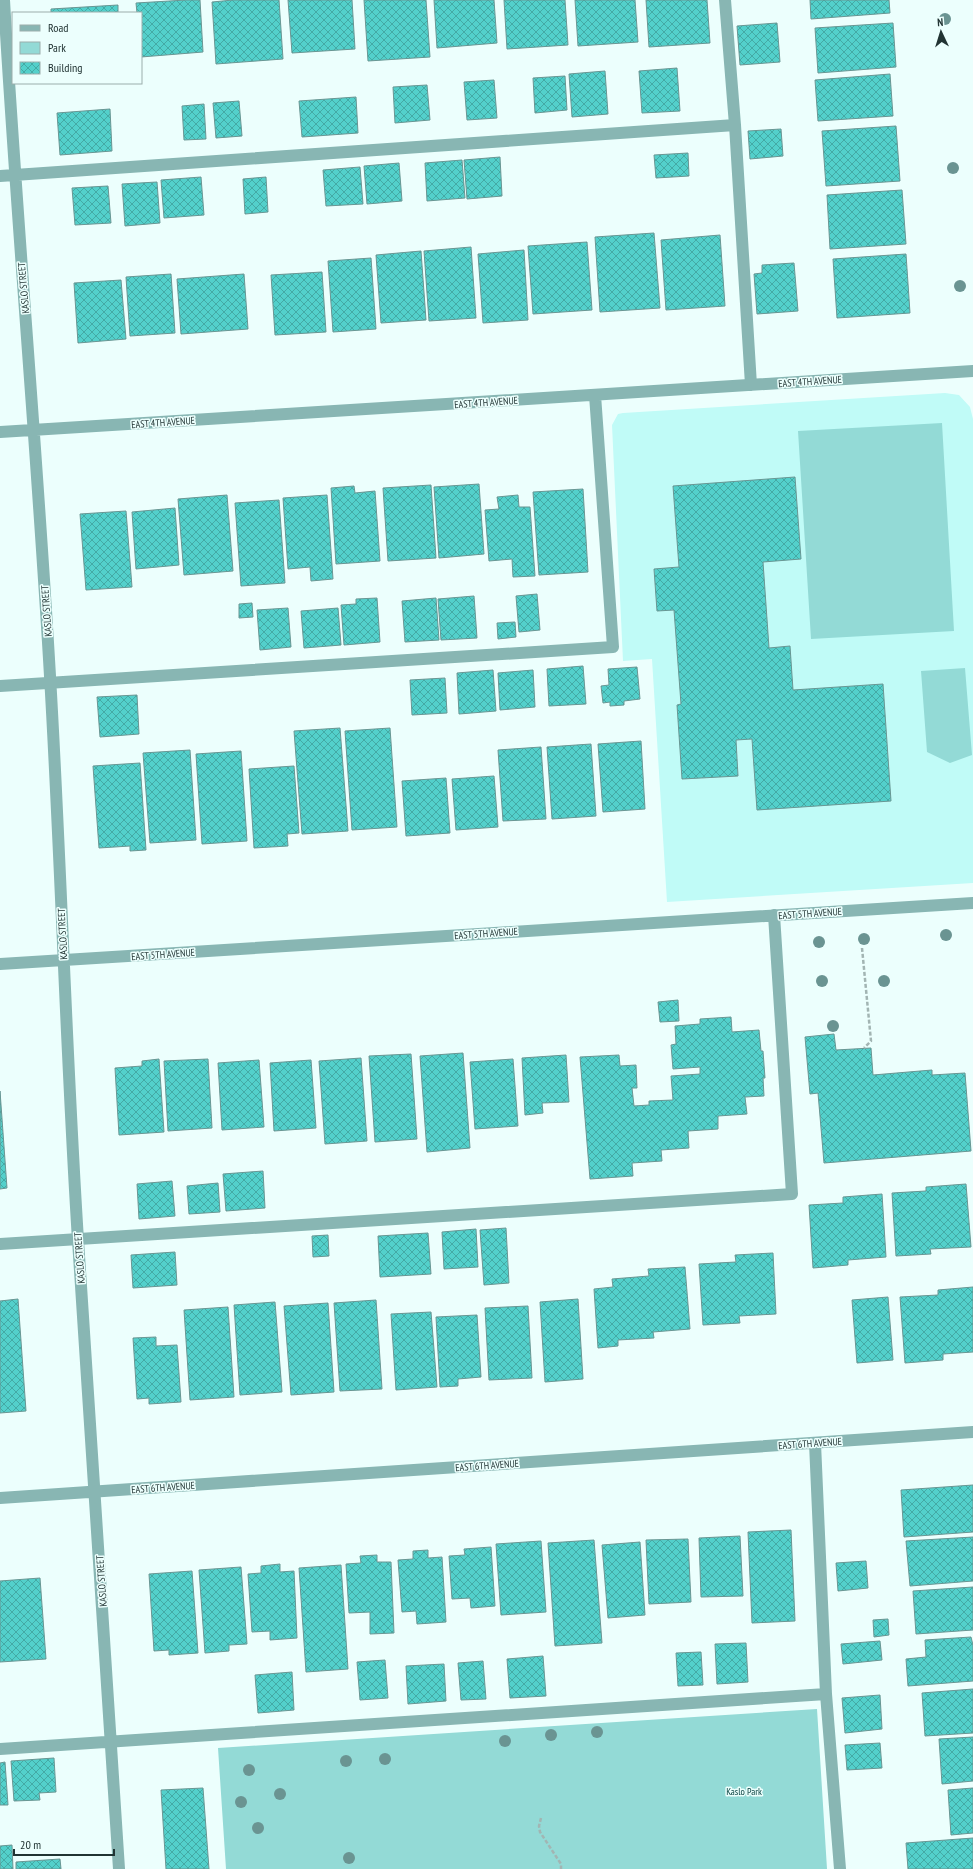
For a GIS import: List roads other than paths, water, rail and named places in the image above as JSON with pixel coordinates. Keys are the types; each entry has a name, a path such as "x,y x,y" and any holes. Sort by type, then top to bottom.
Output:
{"street":[{"name":"KASLO STREET","path":"4,0 14,175 34,430 50,682 78,1239 119,1869"},
{"path":"725,0 735,125 751,385"},
{"path":"0,176 735,125"},
{"name":"EAST 4TH AVENUE","path":"0,432 973,371"},
{"path":"0,686 613,647 595,395"},
{"name":"EAST 5TH AVENUE","path":"0,964 973,903"},
{"path":"0,1244 792,1194 774,915"},
{"name":"EAST 6TH AVENUE","path":"0,1498 973,1432"},
{"path":"815,1443 826,1694 840,1869"},
{"path":"0,1749 826,1694"}],"park label":[{"name":"Kaslo Park","path":"744,1791"}]}
